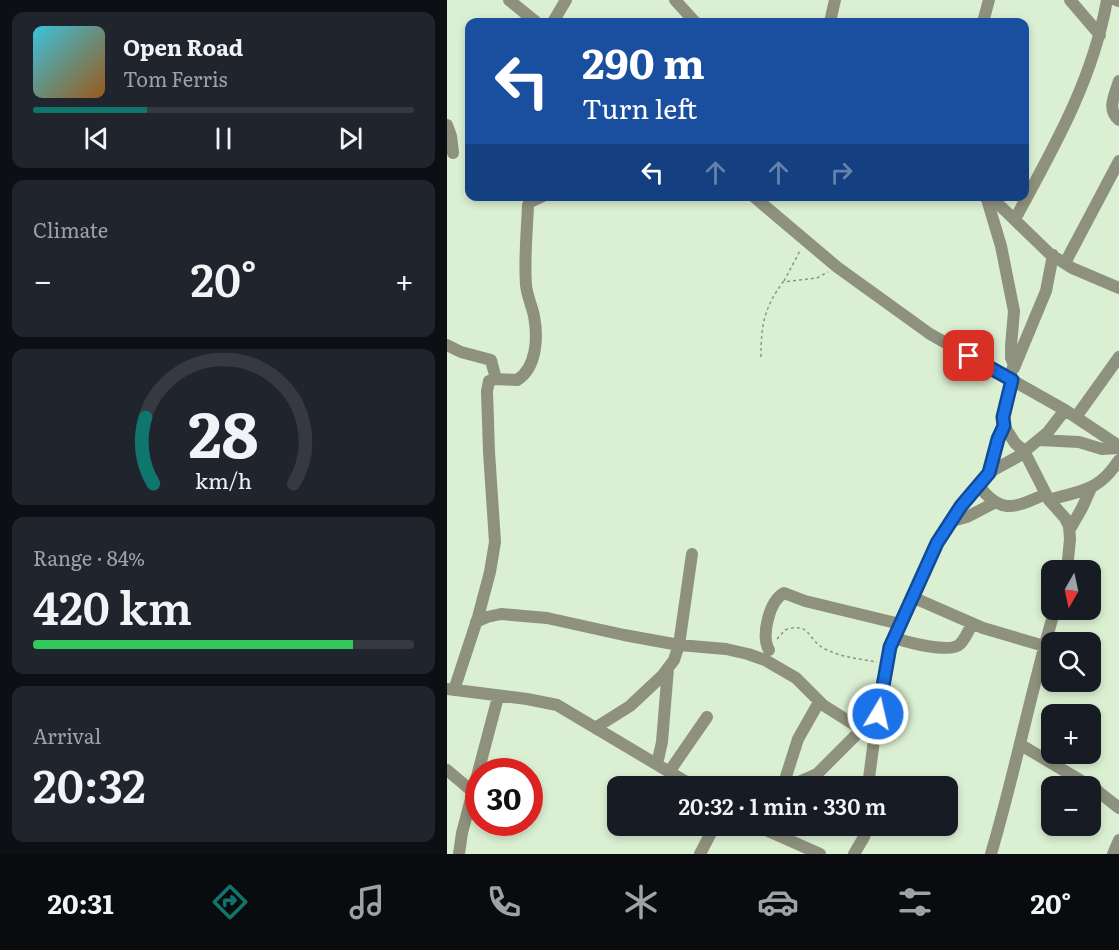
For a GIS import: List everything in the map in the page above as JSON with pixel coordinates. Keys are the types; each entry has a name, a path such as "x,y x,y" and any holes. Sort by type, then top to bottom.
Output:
{"street":[{"path":"509,0 531,18"},
{"path":"555,18 566,0"},
{"path":"675,0 691,18"},
{"path":"831,18 835,0"},
{"path":"984,18 989,0"},
{"path":"1070,0 1100,34"},
{"path":"1029,193 1072,113 1100,34 1107,0"},
{"path":"1119,81 1111,107 1119,120"},
{"path":"447,125 453,153"},
{"path":"1065,263 1119,161"},
{"path":"533,201 528,205 525,254 526,288 534,317 536,337 531,366 517,380 489,381 487,391 495,542 490,572 476,622 450,690 557,705 676,776"},
{"path":"759,201 837,267 930,334 1011,376 1119,447"},
{"path":"989,201 1014,311 1011,376 1003,417 1004,426 1015,443 1025,451 1047,497 1065,518 1069,529 1067,560"},
{"path":"994,201 1015,219 1038,244 1053,255 1119,288"},
{"path":"1015,219 1025,201"},
{"path":"1011,376 1044,297 1050,278 1053,255"},
{"path":"447,345 461,352 491,360 495,379"},
{"path":"1076,417 1119,357"},
{"path":"869,776 887,663 894,638 937,543 961,506 989,473 1039,440 1065,410"},
{"path":"989,473 1004,426"},
{"path":"1039,440 1079,442 1102,449 1119,447"},
{"path":"979,486 994,503 1004,506 1012,505 1091,488 1104,479 1119,460"},
{"path":"1069,529 1083,508 1091,488"},
{"path":"952,522 967,518 994,503"},
{"path":"595,728 630,706 662,676 674,660 679,645 692,554"},
{"path":"769,651 764,633 777,599 784,593 805,601 900,624"},
{"path":"912,597 983,628 1041,645"},
{"path":"476,622 501,614 547,618 679,645 726,649 765,660 797,678 819,702 861,729"},
{"path":"894,638 953,648 960,645 972,623"},
{"path":"991,854 1021,745 1041,657"},
{"path":"657,764 662,742 668,668"},
{"path":"482,758 498,697"},
{"path":"786,776 798,739 819,702"},
{"path":"812,776 878,714"},
{"path":"669,772 707,717"},
{"path":"1021,745 1073,776"},
{"path":"447,770 465,785"},
{"path":"1101,794 1119,808"},
{"path":"459,854 465,822"},
{"path":"700,854 709,836"},
{"path":"775,836 801,850 820,854"},
{"path":"854,854 864,836"},
{"path":"1113,854 1119,840"}],"path":[{"path":"761,357 761,335 769,302 805,242"},
{"path":"783,282 817,278 837,267"},
{"path":"769,651 772,644 785,630 800,628 807,630 822,648 847,657 887,663"}],"route":[{"path":"878,714 890,647 906,610 937,543 961,506 989,473 1004,426 1003,417 1012,380 969,356"}]}
